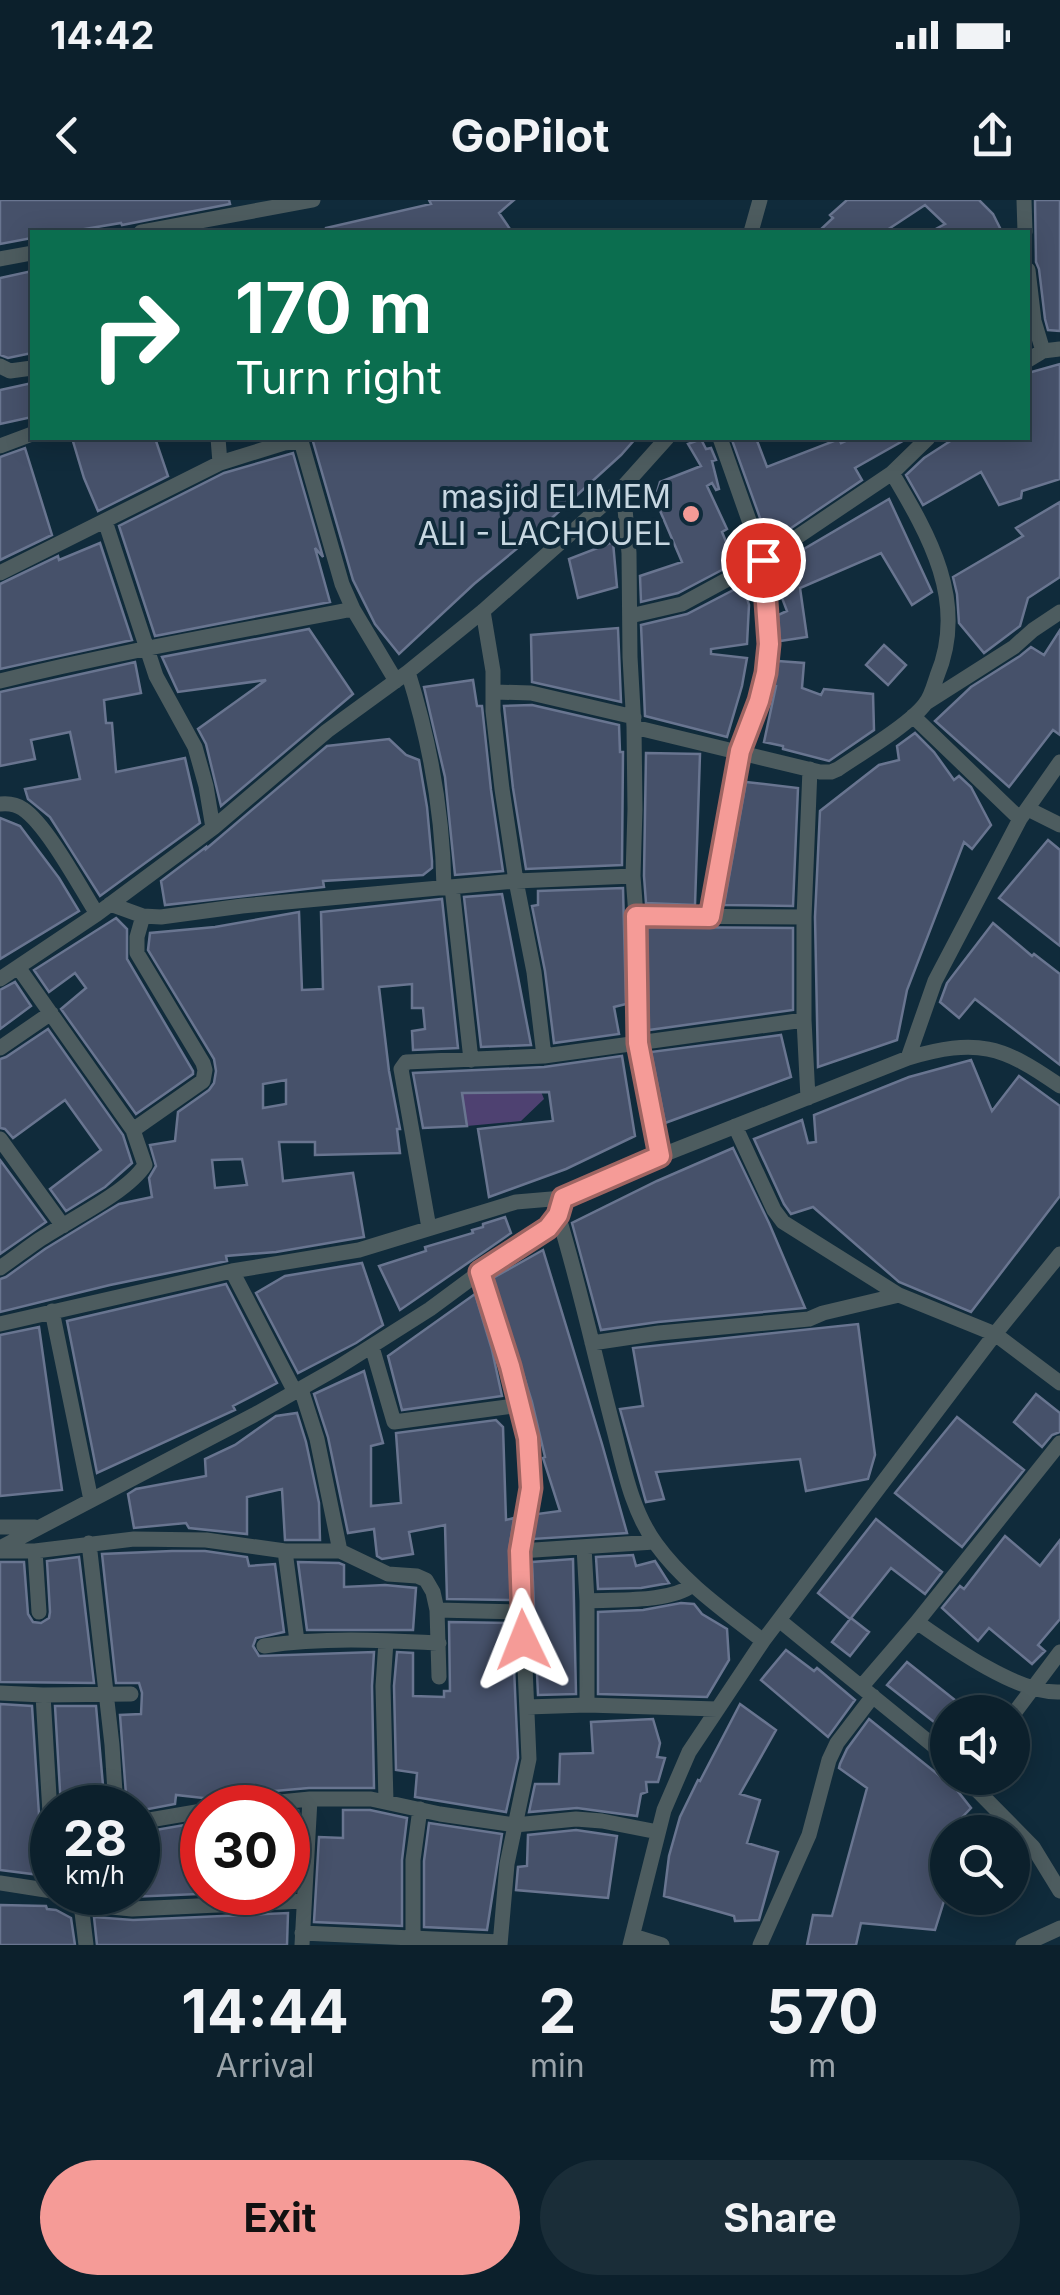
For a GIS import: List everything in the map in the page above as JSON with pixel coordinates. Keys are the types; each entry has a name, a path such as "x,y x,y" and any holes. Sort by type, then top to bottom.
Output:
{"street":[{"path":"164,230 198,227 312,200"},
{"path":"752,230 760,200"},
{"path":"1024,200 1025,230"},
{"path":"0,259 30,253"},
{"path":"1030,287 1034,322 1052,350"},
{"path":"0,366 10,371 30,368"},
{"path":"0,446 30,435"},
{"path":"218,440 220,464"},
{"path":"0,979 104,909 213,828 326,731 483,611 623,487 666,440"},
{"path":"710,917 740,751 759,701 769,644 763,560 721,440"},
{"path":"630,616 682,604 763,560 892,473 926,440"},
{"path":"0,573 220,464 302,441 342,584 353,608 418,702 436,788 471,1060"},
{"path":"892,473 920,519 940,564 948,611 944,661 926,703"},
{"path":"623,487 630,552 638,1043 660,1156"},
{"path":"105,521 156,676 195,747 213,828"},
{"path":"0,681 74,662 353,608"},
{"path":"483,611 494,671 493,711 516,881 534,972 544,1056"},
{"path":"495,692 531,693 810,770 831,772 1060,612"},
{"path":"913,716 1024,814 1059,823"},
{"path":"908,1058 935,981 1024,814 1060,762"},
{"path":"808,1098 804,917 810,770"},
{"path":"0,804 26,811 104,909 143,916 516,881 633,876"},
{"path":"133,1130 202,1081 205,1070 138,953 136,937 143,916"},
{"path":"636,916 804,917"},
{"path":"0,1268 120,1188 142,1170 144,1160 133,1130 18,967"},
{"path":"0,1048 51,1013"},
{"path":"429,1228 403,1064 413,1060 544,1056 804,1020"},
{"path":"0,1324 232,1271 359,1250 516,1202 563,1198 908,1058 955,1047 1006,1052 1060,1086"},
{"path":"735,1126 783,1222 899,1295 995,1334 1060,1383"},
{"path":"0,1140 63,1226"},
{"path":"0,1550 372,1347 548,1228 558,1215 563,1198"},
{"path":"558,1215 637,1510 654,1542 681,1576 763,1641"},
{"path":"662,1945 632,1940 664,1810 677,1775 763,1641 1060,1254"},
{"path":"232,1271 298,1390 316,1440 340,1551"},
{"path":"302,1939 413,1936 500,1943 508,1864 529,1758 520,1551 532,1475 521,1405 480,1272"},
{"path":"592,1343 809,1319 899,1295"},
{"path":"52,1311 91,1500"},
{"path":"372,1347 394,1422 521,1405"},
{"path":"760,1945 809,1835 829,1760 867,1691 899,1640 1060,1443"},
{"path":"0,1527 39,1527"},
{"path":"0,1550 134,1540 206,1540 285,1552 340,1551 388,1574 426,1580 437,1610 440,1676"},
{"path":"520,1551 654,1542"},
{"path":"89,1543 114,1785"},
{"path":"584,1547 588,1705"},
{"path":"35,1550 39,1612"},
{"path":"285,1552 297,1641"},
{"path":"587,1602 670,1596 693,1585"},
{"path":"437,1610 522,1612"},
{"path":"779,1620 930,1744"},
{"path":"917,1622 987,1667 1047,1692 1060,1692"},
{"path":"264,1646 346,1639 439,1643"},
{"path":"386,1641 386,1802"},
{"path":"1027,1695 1060,1652"},
{"path":"0,1693 131,1694"},
{"path":"43,1695 49,1785"},
{"path":"527,1706 718,1708"},
{"path":"984,1795 1034,1847 1060,1891"},
{"path":"310,1800 386,1802 515,1825 576,1819 658,1832"},
{"path":"413,1936 413,1860 420,1810"},
{"path":"0,1883 30,1888"},
{"path":"82,1915 86,1945"},
{"path":"1023,1945 1060,1928"}],"shaded area":[{"path":"540,1089 544,1099 521,1121 467,1126 462,1093"}],"building":[{"path":"0,200 229,200 230,204 122,225 30,230 30,238 0,244"},
{"path":"429,200 514,200 499,213 511,230 326,230 326,228 431,204"},
{"path":"847,200 979,200 993,214 1001,230 934,230 945,224 925,205 887,230 820,230 833,218 830,215"},
{"path":"1035,200 1060,200 1060,331 1048,330 1045,319 1036,262"},
{"path":"30,271 30,353 8,358 0,355 0,278"},
{"path":"1060,364 1060,479 1022,491 1021,498 999,505 981,472 923,505 906,475 952,440 1030,440 1030,372"},
{"path":"30,383 30,417 0,424 0,390"},
{"path":"73,440 156,440 168,476 98,511"},
{"path":"313,440 634,440 399,654 375,624 353,580"},
{"path":"702,440 716,460 712,461 719,489 712,483 707,486 727,529 722,532 735,563 678,593 641,602 640,576 682,562 655,499 660,482 701,466 688,444"},
{"path":"732,440 757,440 767,467 836,440 841,443 904,440 855,468 862,480 769,543"},
{"path":"25,448 52,535 0,560 0,457"},
{"path":"293,453 323,557 315,548 330,602 155,636 119,526 224,473"},
{"path":"889,499 932,592 912,605 881,553 800,588 807,637 780,641 778,615 787,611 776,582 775,566"},
{"path":"1060,502 1060,577 1028,598 1020,626 984,653 959,623 953,577 1023,536 1016,528"},
{"path":"613,542 617,587 578,598 569,559"},
{"path":"100,543 132,640 0,669 0,584 58,556 59,560"},
{"path":"743,585 749,605 747,644 711,649 711,654 747,658 727,737 645,716 641,625 687,614"},
{"path":"618,628 621,702 532,682 531,635"},
{"path":"309,629 353,694 221,806 206,744 198,729 266,680 178,692 162,657"},
{"path":"1060,630 1060,735 1053,730 1009,787 935,721 971,687 1031,647 1044,655"},
{"path":"884,645 906,665 888,685 866,665"},
{"path":"778,661 804,663 802,688 821,695 824,689 873,694 874,730 829,761 764,742"},
{"path":"135,662 141,693 104,700 106,723 112,723 116,772 185,758 200,823 100,896 50,817 28,799 25,789 80,779 70,732 31,740 35,759 0,766 0,692"},
{"path":"473,680 477,706 482,706 503,871 455,875 445,777 424,687"},
{"path":"532,705 619,725 623,752 622,865 526,869 504,706"},
{"path":"915,733 954,780 959,776 971,787 991,825 972,849 964,842 907,990 897,1040 818,1067 815,917 820,811 879,765 899,760 897,746"},
{"path":"389,739 406,755 419,760 432,861 432,868 423,875 323,881 324,887 165,905 161,881 206,849 327,746"},
{"path":"646,753 700,754 695,905 646,903"},
{"path":"746,782 798,788 793,906 724,905"},
{"path":"0,818 20,826 79,911 0,959"},
{"path":"1048,840 1060,850 1060,946 999,898"},
{"path":"623,888 626,1004 614,1007 619,1034 554,1043 532,906 538,905 538,891"},
{"path":"502,894 531,1045 481,1047 464,897"},
{"path":"442,899 458,1048 413,1050 412,1031 425,1029 423,1008 412,1008 412,984 379,987 400,1129 400,1153 315,1155 315,1142 279,1142 283,1181 353,1173 364,1237 226,1256 227,1261 0,1312 0,1279 119,1204 152,1197 149,1178 156,1166 150,1145 175,1141 178,1112 214,1083 214,1059 148,950 150,933 215,927 299,912 302,990 323,989 321,912","holes":["286,1080 286,1104 263,1108 263,1084","242,1159 247,1185 215,1188 212,1160"]},
{"path":"116,918 127,929 127,959 193,1071 136,1114 61,1009 86,988 75,973 49,992 34,970"},
{"path":"993,923 1060,974 1060,1065 975,999 959,1018 940,1002 947,983"},
{"path":"647,927 793,928 793,1010 649,1030"},
{"path":"15,982 31,1006 0,1029 0,990"},
{"path":"48,1029 123,1135 132,1163 105,1187 66,1211 50,1189 101,1150 65,1100 13,1138 0,1128 0,1059"},
{"path":"781,1035 791,1077 665,1123 651,1052"},
{"path":"622,1056 635,1136 566,1169 489,1197 478,1129 553,1121 549,1092 462,1093 467,1126 423,1128 413,1073 544,1067"},
{"path":"971,1060 992,1111 1019,1076 1060,1106 1060,1196 971,1312 899,1282 813,1207 791,1214 754,1139 802,1120 808,1143 816,1142 814,1115 909,1077"},
{"path":"733,1148 805,1308 601,1330 572,1223"},
{"path":"0,1160 46,1222 0,1254"},
{"path":"505,1217 511,1233 400,1310 379,1266 473,1233 483,1224"},
{"path":"543,1250 627,1533 533,1539 537,1514 560,1511 543,1458 532,1402 493,1278"},
{"path":"362,1263 383,1325 298,1373 256,1293 285,1276"},
{"path":"226,1284 277,1383 233,1406 235,1410 97,1473 67,1321"},
{"path":"475,1294 502,1396 402,1410 388,1356"},
{"path":"858,1324 875,1455 868,1479 806,1491 800,1459 656,1472 664,1499 646,1502 620,1409 643,1406 633,1348"},
{"path":"39,1327 62,1490 0,1496 0,1335"},
{"path":"364,1371 383,1443 371,1446 371,1506 401,1503 396,1433 496,1420 503,1427 506,1520 514,1518 509,1551 511,1600 447,1599 445,1525 409,1532 413,1554 382,1559 377,1556 374,1529 348,1533 328,1437 314,1394"},
{"path":"1036,1394 1060,1413 1060,1432 1042,1447 1014,1422"},
{"path":"297,1413 319,1503 320,1540 285,1540 282,1489 247,1497 247,1534 189,1528 186,1523 134,1528 128,1494 136,1489 206,1476 205,1459 235,1445 276,1416"},
{"path":"957,1417 1024,1470 962,1547 895,1493"},
{"path":"876,1519 942,1572 925,1594 891,1568 851,1618 869,1632 850,1656 832,1642 850,1619 818,1593"},
{"path":"1005,1536 1040,1566 1060,1540 1060,1619 1038,1645 1045,1651 1032,1664 989,1628 978,1641 942,1608 960,1586 964,1589"},
{"path":"205,1551 247,1557 249,1566 275,1564 284,1632 256,1638 253,1646 259,1656 374,1652 374,1788 180,1785 175,1804 160,1807 160,1785 125,1785 120,1715 141,1714 142,1693 139,1683 116,1683 102,1554"},
{"path":"633,1555 636,1566 655,1561 669,1583 598,1589 596,1557"},
{"path":"79,1557 94,1683 0,1682 0,1562 24,1562 28,1614 33,1622 41,1623 49,1618 50,1612 47,1561"},
{"path":"573,1559 576,1694 538,1695 532,1562"},
{"path":"298,1562 344,1565 344,1587 416,1588 413,1630 307,1630"},
{"path":"694,1604 702,1614 727,1629 729,1660 707,1697 598,1694 598,1612"},
{"path":"449,1622 512,1623 518,1758 506,1812 415,1797 417,1773 396,1770 397,1652 413,1653 413,1696 444,1697 444,1691 450,1691"},
{"path":"786,1650 814,1671 817,1668 855,1700 828,1737 761,1680"},
{"path":"907,1662 949,1695 930,1695 930,1719 887,1685"},
{"path":"0,1704 32,1706 37,1785 30,1785 30,1874 0,1870"},
{"path":"740,1704 776,1730 740,1794 760,1800 747,1843 778,1852 759,1920 735,1921 734,1916 664,1896 669,1856 680,1817"},
{"path":"55,1706 96,1706 103,1785 60,1785"},
{"path":"653,1719 660,1743 657,1757 665,1758 658,1782 646,1782 647,1792 641,1794 637,1816 577,1808 529,1812 535,1784 559,1784 560,1754 593,1753 591,1722"},
{"path":"869,1719 930,1768 930,1795 961,1795 971,1808 964,1815 930,1815 930,1915 940,1915 935,1930 861,1923 856,1945 807,1945 813,1915 832,1916 867,1788 839,1768 847,1749"},
{"path":"343,1810 370,1810 407,1818 402,1860 402,1926 314,1922 319,1837 343,1838"},
{"path":"429,1823 502,1834 487,1930 424,1927 424,1861"},
{"path":"180,1826 180,1895 160,1896 160,1829"},
{"path":"576,1830 617,1836 608,1898 516,1890 518,1867 527,1866 528,1835"},
{"path":"0,1905 30,1906 30,1915 71,1918 75,1945 0,1945"},
{"path":"288,1915 287,1945 97,1945 94,1917 133,1920"}],"place":[{"name":"masjid ELIMEM ALI - LACHOUEL","path":"691,514"}],"route":[{"path":"523,1640 520,1551 532,1475 528,1438 480,1272 548,1228 558,1215 563,1198 660,1156 638,1043 636,916 710,917 740,751 766,673 769,644 763,560"}]}
